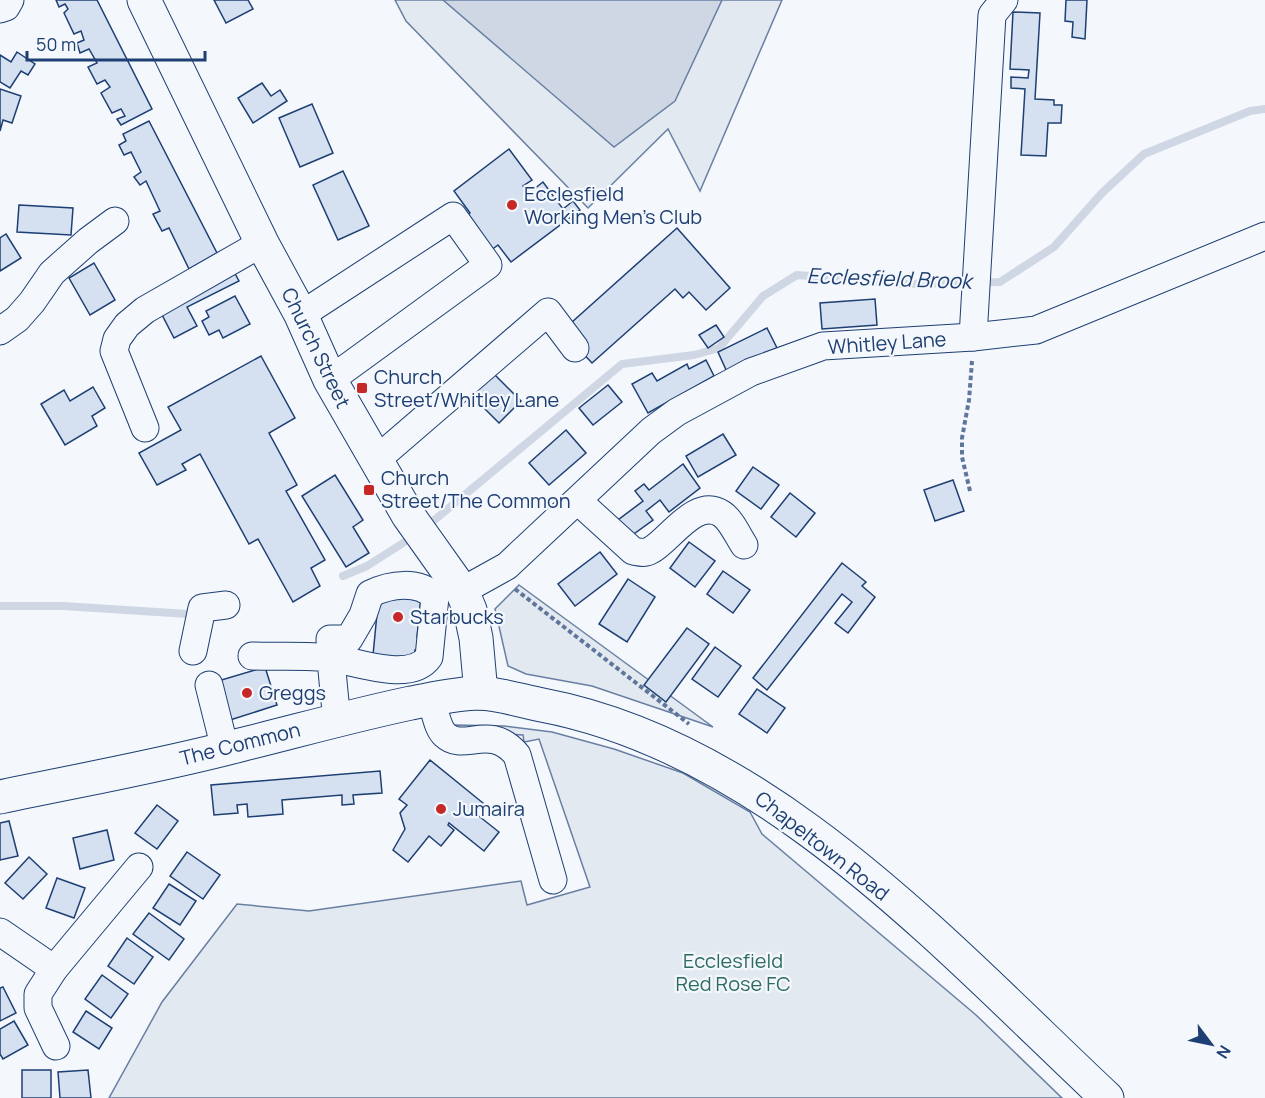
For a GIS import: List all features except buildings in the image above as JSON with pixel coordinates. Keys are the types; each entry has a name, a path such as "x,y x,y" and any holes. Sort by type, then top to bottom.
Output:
{"main road":[{"name":"Church Street","path":"144,0 262,243 301,315 330,380 408,515 462,591 470,610 476,638 480,693"},
{"name":"Chapeltown Road","path":"480,693 587,714 628,728 689,754 748,788 861,873 971,967 1107,1098"},
{"name":"The Common","path":"0,797 225,749 337,720 431,700 480,693"}],"street":[{"path":"0,9 6,7 10,0"},
{"path":"973,337 992,15 1004,0"},
{"path":"301,315 453,216 488,265 330,380"},
{"path":"0,331 17,319 52,273 115,221"},
{"name":"Whitley Lane","path":"462,591 495,573 534,543 651,431 677,412 752,372 823,346 973,337 1036,330 1265,236"},
{"path":"146,428 114,351 117,339 127,325 145,310 262,243"},
{"path":"375,461 548,312 574,348"},
{"path":"578,501 633,551 641,553 651,550 675,527 696,514 712,510 723,514 744,545"},
{"path":"193,651 202,608 226,605"},
{"path":"252,656 330,649 337,720"},
{"path":"209,685 225,749"},
{"path":"431,700 443,734 454,741 493,738 507,743 517,755 553,880"},
{"path":"56,1046 39,1008 38,994 54,969 139,867"},
{"path":"0,932 54,969"}],"path":[{"path":"970,491 962,457 962,438 969,400 973,337"},
{"path":"495,573 694,728 689,754"}],"green space":[{"path":"395,0 782,0 700,191 668,129 588,208 406,21"},
{"path":"519,585 713,727 592,686 526,674 508,666 495,609"},
{"name":"Ecclesfield Red Rose FC","path":"454,725 504,726 552,732 614,749 683,773 750,812 762,834 976,1015 1062,1098 109,1098 162,1002 237,904 309,911 521,881 527,905 590,887 539,739 524,742 523,735 462,732"}],"shaded area":[{"path":"443,0 722,0 675,101 614,147"}],"waterway":[{"name":"Ecclesfield Brook","path":"426,527 622,364 694,355 719,348 763,296 797,275 905,284 1000,282 1054,247 1102,193 1144,154 1250,111 1265,109"},
{"name":"Ecclesfield Brook","path":"343,576 367,566 414,536"},
{"name":"Ecclesfield Brook","path":"0,606 63,606 188,614"}],"place":[{"name":"Ecclesfield Working Men's Club","path":"512,205"},
{"name":"Church Street/Whitley Lane","path":"362,388"},
{"name":"Church Street/The Common","path":"369,490"},
{"name":"Starbucks","path":"398,617"},
{"name":"Greggs","path":"247,693"},
{"name":"Jumaira","path":"441,809"}]}
